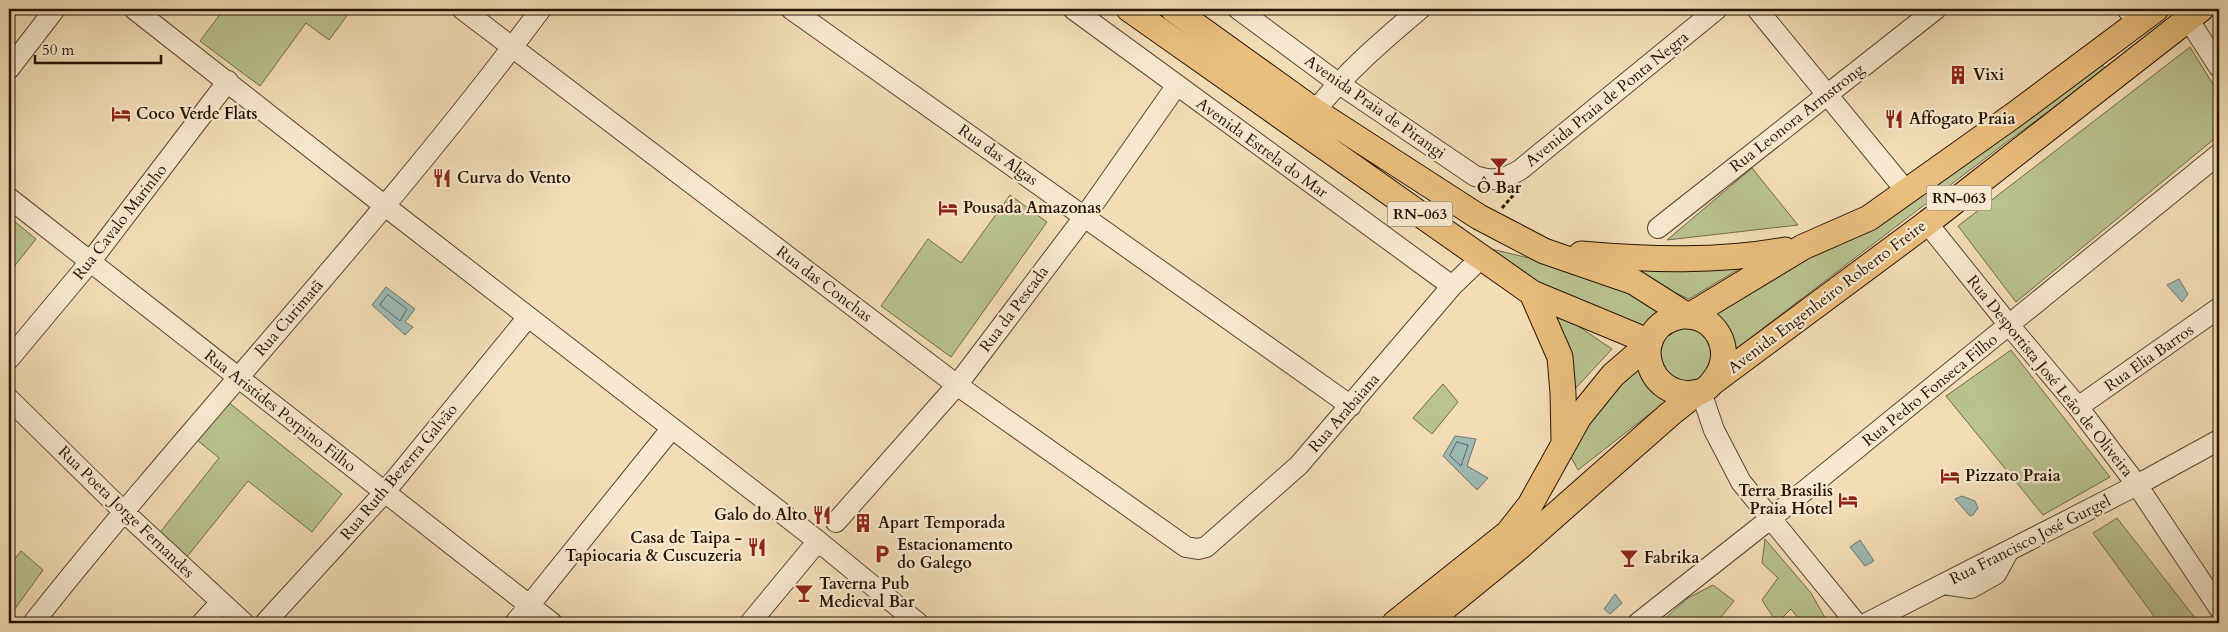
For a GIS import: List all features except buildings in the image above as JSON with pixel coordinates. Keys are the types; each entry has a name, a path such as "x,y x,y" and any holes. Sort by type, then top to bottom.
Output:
{"main road":[{"name":"RN-063","path":"1129,9 1532,293 1649,343 1655,331 1674,317 1688,316 1803,247 1869,218 1907,192 2140,13"},
{"name":"RN-063","path":"1173,9 1315,111 1480,217 1544,251 1634,282 1688,316 1707,322 1716,330 1722,340 1724,351 1723,362 1704,388"},
{"name":"Avenida Engenheiro Roberto Freire","path":"1426,623 1518,548 1591,483 1704,388 1927,223 2194,14"},
{"path":"1544,251 1606,256 1711,260 1749,257 1803,247"},
{"path":"1532,293 1560,358 1564,444"},
{"path":"1649,343 1650,365 1658,380 1676,391 1704,388"},
{"path":"1395,623 1508,534 1527,509 1579,417 1613,375 1649,343"},
{"path":"1527,509 1591,483"}],"street":[{"path":"9,69 55,9"},
{"path":"134,9 385,206 818,540 918,623"},
{"name":"Rua das Conchas","path":"462,9 957,385 1186,548 1192,550"},
{"name":"Rua Curimatã","path":"33,623 385,206 513,47 541,9"},
{"name":"Rua das Algas","path":"791,9 1351,406"},
{"name":"Avenida Estrela do Mar","path":"1073,9 1452,286"},
{"name":"Avenida Praia de Pirangi","path":"1238,9 1338,83 1475,176 1489,180 1505,179 1520,170"},
{"path":"1315,111 1338,83 1368,53 1420,9"},
{"name":"Avenida Praia de Ponta Negra","path":"1520,170 1717,9"},
{"path":"1757,9 1907,192"},
{"name":"Rua Leonora Armstrong","path":"1658,228 1936,9"},
{"path":"2194,14 2219,67"},
{"name":"Rua Cavalo Marinho","path":"9,359 90,262 228,81"},
{"name":"Rua da Pescada","path":"836,522 957,385 1085,216 1177,85"},
{"name":"Rua Pedro Fonseca Filho","path":"1638,623 1770,519 2219,154"},
{"name":"Rua Aristides Porpino Filho","path":"9,198 552,623"},
{"name":"Rua Desportista José Leão de Oliveira","path":"1927,223 2078,408 2136,485 2219,608"},
{"name":"Rua Arabaiana","path":"1192,550 1206,546 1299,465 1452,286 1481,258"},
{"name":"Rua Elia Barros","path":"2078,408 2219,308"},
{"name":"Rua Ruth Bezerra Galvão","path":"265,623 384,493 528,317"},
{"path":"1704,388 1714,430 1741,482 1856,623"},
{"name":"Rua Poeta Jorge Fernandes","path":"9,399 125,512 244,623"},
{"path":"515,623 672,428"},
{"name":"Rua Francisco José Gurgel","path":"1867,623 2008,552 2219,440"},
{"path":"750,623 818,540"},
{"path":"202,623 221,602"}],"green space":[{"path":"224,9 288,9 294,13 298,9 352,9 329,40 306,23 260,86 200,41"},
{"path":"2190,47 2219,94 2219,135 2016,302 1958,226"},
{"path":"2094,59 2107,69 2004,144 1728,355 1708,307"},
{"path":"1752,168 1798,225 1667,240"},
{"path":"1010,195 1047,222 951,357 881,306 928,239 961,263"},
{"path":"9,217 36,239 9,273"},
{"path":"1487,248 1550,263 1667,307 1638,334 1548,288"},
{"path":"1752,261 1689,299 1608,263"},
{"path":"1550,307 1612,349 1574,390 1567,347 1556,317"},
{"path":"1680,319 1717,338 1709,380 1666,381 1655,339"},
{"path":"2011,350 2110,477 2043,515 1946,396"},
{"path":"1635,360 1670,398 1578,470 1566,448"},
{"path":"1443,384 1458,402 1432,434 1413,418"},
{"path":"222,397 342,494 312,532 248,481 186,558 158,535 219,458 191,435"},
{"path":"2117,518 2199,623 2159,623 2093,533"},
{"path":"1765,539 1811,593 1828,623 1802,623 1791,609 1777,623 1762,600 1778,578 1762,563"},
{"path":"21,551 43,570 9,617 9,566"},
{"path":"1713,585 1734,601 1716,623 1660,623 1688,598"}],"water":[{"path":"2179,279 2188,294 2182,302 2167,285"},
{"path":"386,287 415,309 405,322 413,327 405,335 372,305"},
{"path":"1455,436 1476,439 1467,466 1488,478 1477,490 1443,456"},
{"path":"1962,496 1975,501 1978,508 1973,515 1970,516 1955,499"},
{"path":"1860,540 1874,561 1865,566 1850,547"},
{"path":"1615,594 1622,603 1610,614 1604,609"}],"place":[{"name":"Vixi","path":"1958,75"},
{"name":"Coco Verde Flats","path":"121,114"},
{"name":"Affogato Praia","path":"1894,119"},
{"name":"Ô Bar","path":"1499,166"},
{"name":"Curva do Vento","path":"442,178"},
{"name":"Pousada Amazonas","path":"948,208"},
{"name":"Pizzato Praia","path":"1950,476"},
{"name":"Terra Brasilis Praia Hotel","path":"1848,500"},
{"name":"Galo do Alto","path":"822,515"},
{"name":"Apart Temporada","path":"863,523"},
{"name":"Casa de Taipa - Tapiocaria & Cuscuzeria","path":"757,547"},
{"name":"Estacionamento do Galego","path":"882,554"},
{"name":"Fabrika","path":"1629,558"},
{"name":"Taverna Pub Medieval Bar","path":"804,593"}]}
